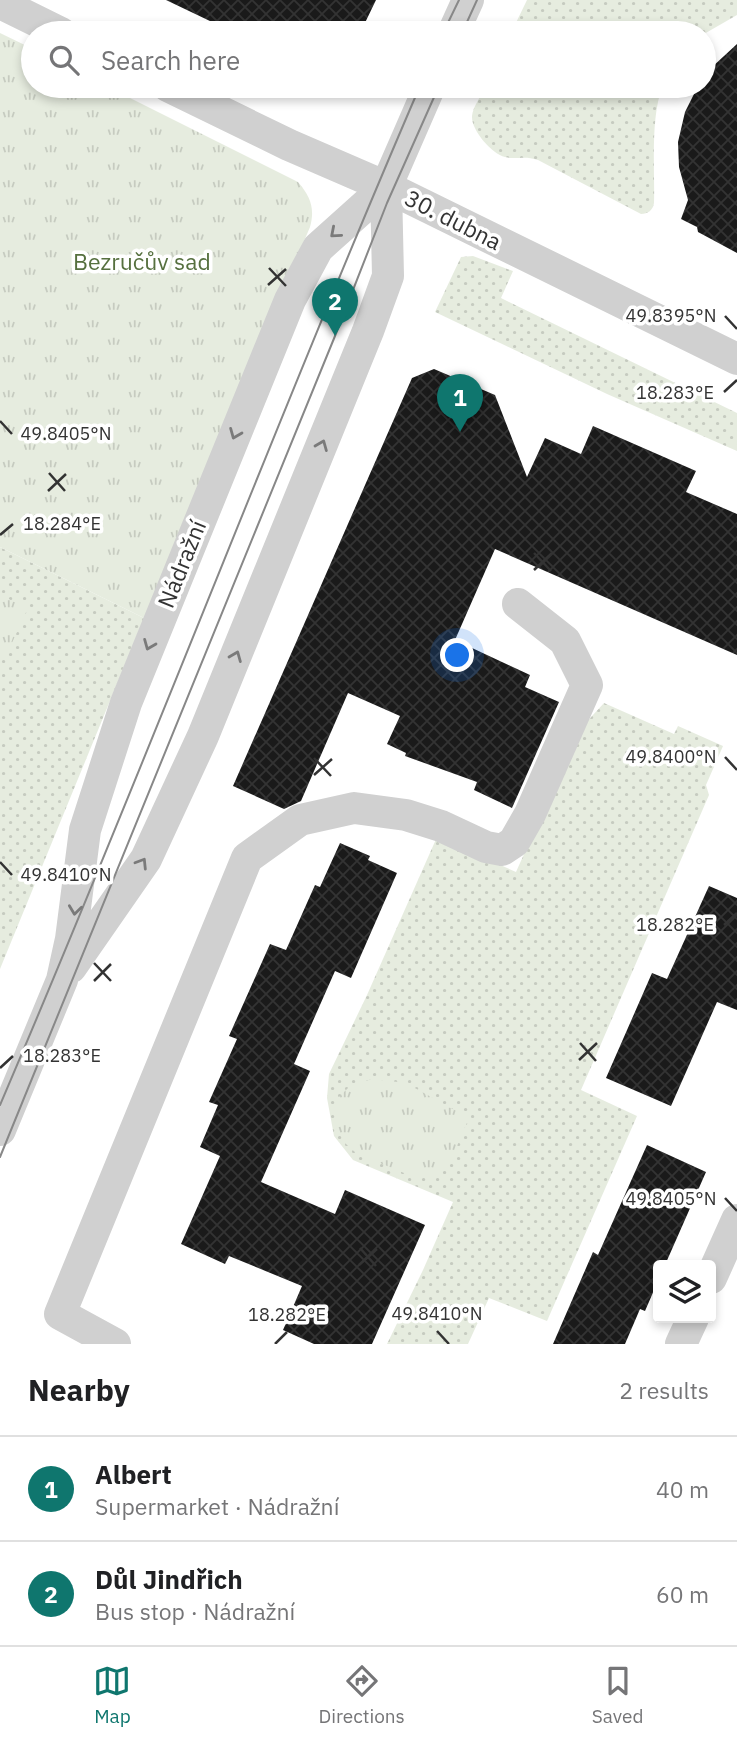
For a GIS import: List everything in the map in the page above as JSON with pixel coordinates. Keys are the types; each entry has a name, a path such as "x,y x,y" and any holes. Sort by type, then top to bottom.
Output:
{"street":[{"path":"458,21 468,0"},
{"path":"0,3 37,21"},
{"name":"30. dubna","path":"193,98 289,145 386,187 737,359"},
{"name":"Nádražní","path":"0,1130 62,980 71,939 85,830 126,703 290,300 318,248 386,187 425,98"},
{"name":"Nádražní","path":"62,980 146,859 219,698 388,276 386,187"},
{"path":"115,1344 61,1314 247,858 300,820 354,808 406,815 441,826 486,847 502,849 514,842 530,814 587,685 565,641 517,604"},
{"path":"716,1267 737,1220"},
{"path":"681,1344 691,1323"}],"green space":[{"path":"527,0 737,0 737,15 716,27 716,21 517,21"},
{"name":"Bezručův sad","path":"0,33 21,43 21,98 130,98 298,182 311,203 312,214 310,227 144,618 0,547"},
{"path":"479,98 659,98 654,143 654,203 651,210 641,214 538,160 500,155 483,141 475,128 472,116"},
{"path":"473,256 513,271 501,298 737,413 737,451 607,394 435,312 461,257"},
{"path":"0,547 144,618 0,969"},
{"path":"0,595 28,608 5,658 0,656"},
{"path":"604,703 674,734 678,726 723,746 706,785 709,795 581,1090 637,1116 547,1321 489,1298 468,1344 387,1344 453,1202 353,1160 334,1136 327,1098 329,1074 437,837 516,872 580,729"},
{"path":"372,1079 413,1087 469,1118 451,1160 437,1174 416,1178 356,1153 346,1144 338,1131 334,1105 349,1087"}],"building":[{"path":"166,0 376,0 366,21 210,21"},
{"path":"737,44 737,253 698,232 697,227 681,219 688,200 679,167 678,142 685,112 692,98 716,98 716,63"},
{"path":"434,369 495,395 527,477 545,438 581,454 593,426 696,471 686,492 737,514 737,655 495,549 455,640 530,675 525,687 559,702 512,808 474,790 477,782 405,756 406,753 387,744 400,716 348,693 301,801 284,809 233,786 412,378"},
{"path":"340,843 370,856 368,860 397,873 351,978 335,971 316,1014 294,1064 310,1071 261,1182 335,1214 345,1190 425,1225 372,1344 314,1344 283,1330 302,1286 229,1256 225,1264 181,1244 220,1156 200,1147 218,1105 209,1102 237,1039 229,1036 270,944 286,950 315,885 320,887"},
{"path":"709,886 737,898 737,1010 717,1002 671,1106 606,1078 652,973 667,979"},
{"path":"647,1145 706,1172 667,1260 653,1260 653,1293 645,1311 640,1309 625,1344 553,1344 593,1252 598,1255"}],"tram line":[{"path":"449,21 459,0"},
{"path":"467,21 477,0"},
{"path":"0,1105 415,98"},
{"path":"0,1157 387,203 434,98"}],"place":[{"name":"Důl Jindřich","path":"335,336"},
{"name":"Albert","path":"460,432"}]}
